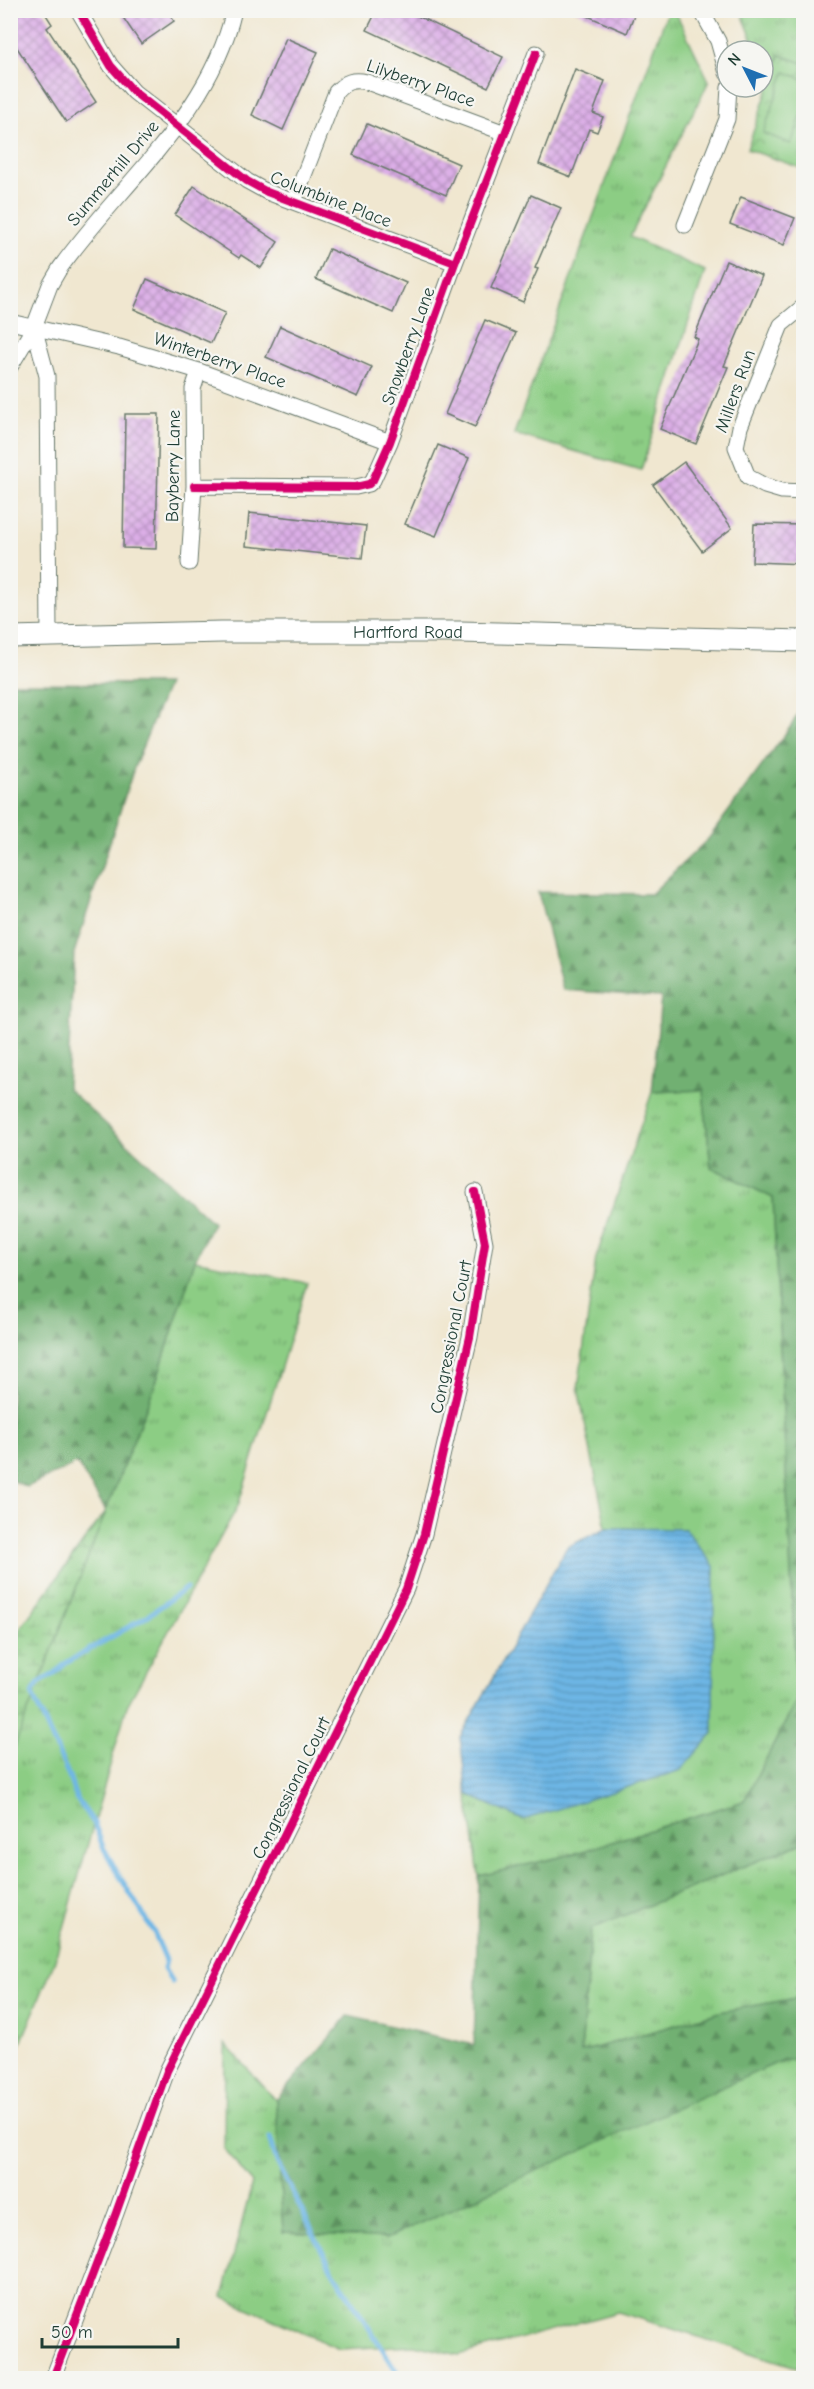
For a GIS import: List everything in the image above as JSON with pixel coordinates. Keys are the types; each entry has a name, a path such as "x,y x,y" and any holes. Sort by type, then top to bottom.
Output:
{"main road":[{"name":"Hartford Road","path":"10,637 222,632 460,632 804,641"}],"street":[{"name":"Columbine Place","path":"78,10 111,66 134,93 247,181 267,192 455,262"},
{"name":"Summerhill Drive","path":"10,367 34,327 50,285 73,250 178,127 210,74 222,48 234,10"},
{"path":"701,10 717,39"},
{"name":"Snowberry Lane","path":"194,486 363,486 373,480 390,441 455,262 536,53"},
{"name":"Lilyberry Place","path":"294,201 336,92 349,81 367,82 505,133"},
{"path":"685,225 727,119 728,99"},
{"name":"Millers Run","path":"804,306 781,325 740,427 736,447 748,477 782,492 804,492"},
{"path":"10,322 34,327 47,376 49,636"},
{"name":"Winterberry Place","path":"34,327 119,347 199,371 390,441"},
{"name":"Bayberry Lane","path":"189,563 194,486 193,389 199,371"},
{"name":"Congressional Court","path":"53,2379 167,2071 406,1589 424,1534 470,1337 485,1243 476,1192"}],"green space":[{"path":"668,11 675,11 709,81 630,237 705,271 641,470 514,434"},
{"path":"741,11 803,11 803,63 780,55 775,65 775,39 752,39"},
{"path":"780,55 803,63 803,169 747,149 765,99 775,99 775,69"},
{"path":"785,72 803,79 803,111 791,144 763,133"},
{"path":"11,683 168,684 134,768 74,953 67,1088 213,1223 195,1260 156,1382 106,1511 77,1463 27,1487 11,1480"},
{"path":"803,704 803,1842 591,1929 581,2052 724,2011 803,1997 803,2058 781,2061 387,2238 283,2232 276,2100 348,2016 474,2045 479,1876 573,1854 744,1801 797,1700 773,1198 711,1167 703,1090 652,1092 661,997 563,990 538,892 651,894 709,838 791,726"},
{"path":"703,1090 711,1167 773,1198 797,1700 744,1801 573,1854 479,1876 467,1794 523,1820 685,1529 606,1528 578,1388 596,1258 652,1092"},
{"path":"195,1260 307,1283 238,1506 127,1706 54,1963 11,2067 11,1755 156,1382"},
{"path":"106,1511 11,1755 11,1641"},
{"path":"803,1842 803,1997 724,2011 581,2052 591,1929"},
{"path":"225,2044 276,2100 283,2232 781,2061 803,2058 804,2364 796,2367 618,2312 459,2355 414,2345 339,2349 223,2297 252,2183 224,2148"}],"water":[{"path":"606,1528 685,1529 714,1566 713,1733 681,1770 523,1820 467,1794 460,1737 567,1547"}],"building":[{"path":"10,10 43,10 52,24 47,28 96,102 66,122 10,37"},
{"path":"131,10 167,10 174,21 141,44 122,16"},
{"path":"377,10 405,10 503,57 488,87 367,30"},
{"path":"574,10 636,10 627,33"},
{"path":"286,38 318,52 283,130 252,115"},
{"path":"575,69 605,81 593,113 603,117 597,132 589,129 571,177 539,164"},
{"path":"367,124 459,164 446,195 353,155"},
{"path":"194,186 278,242 261,268 241,255 239,258 175,215"},
{"path":"531,195 561,208 523,302 491,288"},
{"path":"741,197 795,218 784,245 730,224"},
{"path":"329,249 406,283 393,313 316,279"},
{"path":"726,261 762,276 724,366 728,367 696,444 660,429 698,339 694,337"},
{"path":"147,279 225,313 211,343 134,309"},
{"path":"485,320 516,333 475,427 445,414"},
{"path":"280,326 372,367 358,397 266,357"},
{"path":"125,414 159,414 156,549 123,548"},
{"path":"438,445 469,458 436,536 405,524"},
{"path":"684,462 732,528 702,551 653,485"},
{"path":"249,513 366,526 362,558 246,546"},
{"path":"754,524 804,525 804,564 752,562"}],"waterway":[{"path":"172,1982 164,1969 166,1960 154,1932 103,1847 94,1823 76,1798 68,1774 32,1694 39,1683 66,1663 146,1617 186,1588"},
{"path":"270,2138 277,2162 332,2270 401,2378"}],"cycle path":[{"path":"78,10 111,66 134,92 247,181 267,192 455,263"},
{"path":"194,486 356,487 369,484 373,480 390,442 455,263 536,53"},
{"path":"53,2378 167,2071 406,1589 424,1534 470,1337 485,1243 475,1192"}]}
